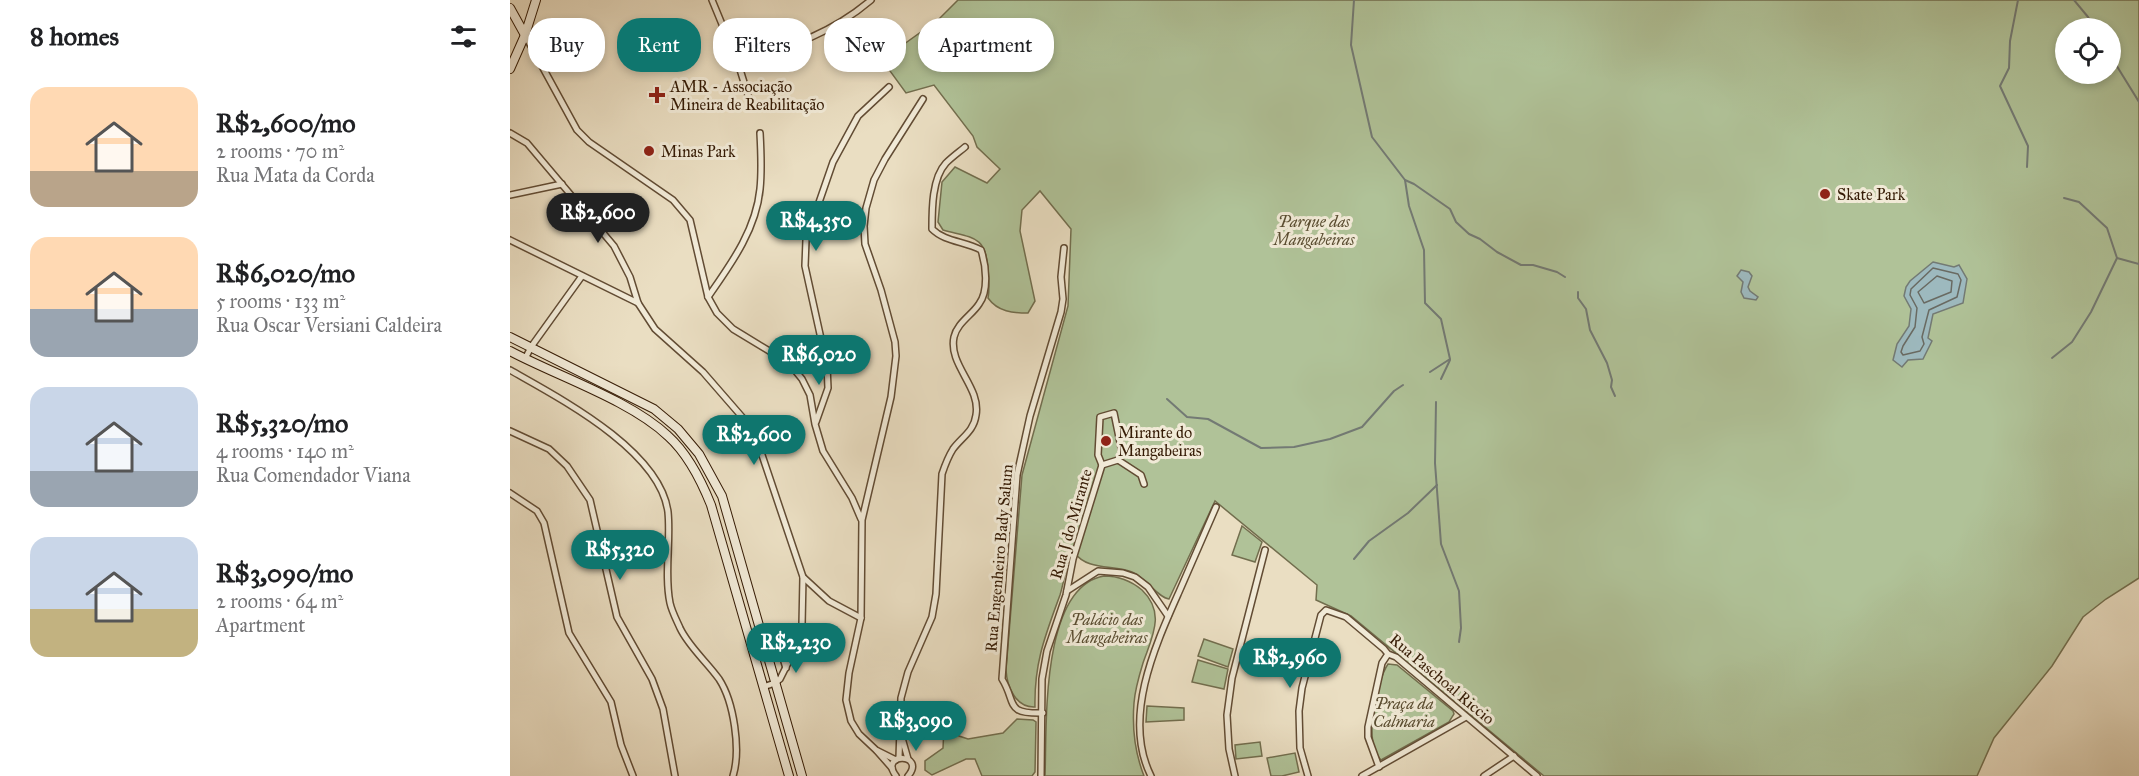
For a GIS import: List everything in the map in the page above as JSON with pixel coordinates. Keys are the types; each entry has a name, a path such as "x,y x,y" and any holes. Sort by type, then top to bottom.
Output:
{"street":[{"path":"510,69 525,35 536,0"},
{"path":"712,0 719,18"},
{"path":"812,38 852,16 871,0"},
{"path":"510,8 578,130 589,142 673,200 690,220 708,297 717,313 733,329 789,363 802,379 810,394 823,451 852,498 862,520"},
{"path":"516,18 531,16"},
{"path":"741,72 751,105"},
{"path":"815,424 828,388 827,366 805,266 806,240 833,162 858,116 889,87"},
{"path":"896,776 892,768 859,734 851,721 846,700 849,673 861,618 862,520 891,397 896,356 895,342 887,312 865,244 864,226 866,208 874,180 923,99"},
{"path":"708,297 729,267 751,227 760,189 760,132"},
{"path":"510,133 527,143 614,246 630,277 638,303 655,329 703,372 743,418 761,452 803,577 802,625 795,650 776,683 763,687"},
{"path":"892,768 898,759 901,736 901,698 908,672 932,617 936,594 942,474 946,461 954,448 973,429 976,416 977,403 954,351 954,337 958,327 981,303 985,288 983,258 981,250 970,244 940,237 932,229 938,175 945,164 965,147"},
{"path":"510,195 562,183"},
{"path":"510,240 638,303"},
{"name":"Rua Engenheiro Bady Salum","path":"1043,713 1028,713 1014,707 1002,679 1017,475 1030,416 1061,312 1064,248"},
{"path":"525,359 531,347 582,276"},
{"path":"510,337 654,409 678,429 699,454 722,496 802,776"},
{"path":"510,351 614,401 648,421 669,436 690,463 703,484 711,506 789,776"},
{"path":"510,370 579,410 604,428 651,474 663,493 668,510 670,605 682,632 721,681 732,713 737,744 734,776"},
{"path":"1114,413 1122,452 1118,460 1102,465 1098,455 1100,417 1114,413"},
{"path":"510,431 549,449 567,466 590,500 617,617 652,679 663,709 675,776"},
{"path":"1118,460 1141,475 1144,484"},
{"name":"Rua J do Mirante","path":"1043,713 1042,679 1047,651 1067,591 1073,559 1102,465"},
{"path":"510,493 537,511 544,523 569,633 611,702 621,745 633,776"},
{"path":"1151,776 1147,768 1141,735 1141,706 1147,670 1216,507"},
{"path":"1235,776 1229,749 1227,715 1232,678 1265,550"},
{"path":"1067,591 1098,571 1123,573 1135,577 1148,587 1168,616"},
{"path":"803,577 829,601 861,618"},
{"name":"Rua Paschoal Riccio","path":"1308,776 1300,748 1299,702 1321,615 1326,610 1346,617 1537,776"},
{"path":"753,654 795,650"},
{"path":"781,652 786,668"},
{"path":"1379,767 1368,736 1368,727 1382,663 1388,654"},
{"path":"1041,776 1043,713"},
{"path":"1362,776 1466,717"},
{"path":"901,736 908,759 912,764 910,773 917,776"},
{"path":"876,750 898,759 908,759"},
{"path":"1484,776 1514,756"}],"green space":[{"name":"Parque das Mangabeiras","path":"958,0 2139,0 2139,578 2083,617 2052,666 1994,738 1977,776 1544,776 1351,616 1316,600 1317,585 1215,501 1169,599 1160,595 1132,572 1093,565 1075,553 1069,554 1061,590 1039,663 1035,707 1023,704 1014,695 1008,683 1006,670 1022,475 1068,306 1071,229 1040,191 1022,210 1020,231 1035,301 1028,313 1006,311 992,303 988,298 987,258 981,244 969,237 943,230 938,222 942,182 955,167 987,183 1000,169 977,147 973,136 934,85 906,93 891,72 906,72 906,43 918,34 918,72 1054,72 1054,18 940,18"},
{"path":"1242,526 1262,542 1255,562 1232,555"},
{"name":"Palácio das Mangabeiras","path":"1104,576 1124,579 1133,584 1142,590 1154,607 1153,635 1143,663 1134,703 1135,740 1144,776 1045,776 1048,694 1051,662 1058,631 1068,605 1083,586"},
{"path":"1204,639 1233,649 1228,667 1198,656"},
{"path":"1198,660 1228,669 1224,689 1192,682"},
{"name":"Praça da Calmaria","path":"1388,664 1397,665 1454,714 1449,722 1381,760 1373,741 1373,713 1379,684"},
{"path":"1147,706 1184,708 1184,720 1146,722"},
{"path":"1017,719 1036,722 1035,772 1032,776 982,776 975,759 966,759 932,775 925,770 925,761 943,748 944,727 949,723 959,736 968,739 1003,733"},
{"path":"1260,742 1262,756 1236,759 1235,745"},
{"path":"1295,753 1299,772 1271,776 1267,758"}],"water":[{"path":"1933,262 1954,267 1959,265 1967,279 1963,303 1933,314 1928,338 1932,341 1923,359 1908,360 1902,367 1893,360 1897,344 1909,326 1911,309 1904,296 1906,287"},
{"path":"1741,270 1749,272 1752,276 1748,287 1758,297 1756,300 1744,298 1741,292 1743,282 1737,276"}],"waterway":[{"path":"1354,0 1351,45 1372,137 1405,180 1450,209 1456,222 1469,234 1521,265 1533,265 1557,272 1565,277"},
{"path":"2018,0 2010,41 2009,68 2000,86 2028,146 2027,167"},
{"path":"2074,0 2089,18"},
{"path":"2121,73 2139,102"},
{"path":"1405,180 1409,206 1424,250 1425,303 1441,319 1450,359 1430,372"},
{"path":"2064,198 2079,202 2107,228 2117,258 2139,264"},
{"path":"2052,358 2072,342 2091,312 2117,258"},
{"path":"1578,292 1578,298 1586,309 1590,330 1607,363 1615,396"},
{"path":"1441,379 1450,360"},
{"path":"1167,399 1187,417 1208,419 1261,448 1294,447 1330,439 1362,427 1394,391 1403,385"},
{"path":"1436,402 1435,463 1441,544 1459,591 1461,628 1459,642"},
{"path":"1354,559 1369,541 1408,513 1437,485"}],"place":[{"name":"AMR - Associação Mineira de Reabilitação","path":"657,95"},
{"name":"Minas Park","path":"649,151"},
{"name":"Skate Park","path":"1825,194"},
{"name":"Mirante do Mangabeiras","path":"1106,441"}]}
